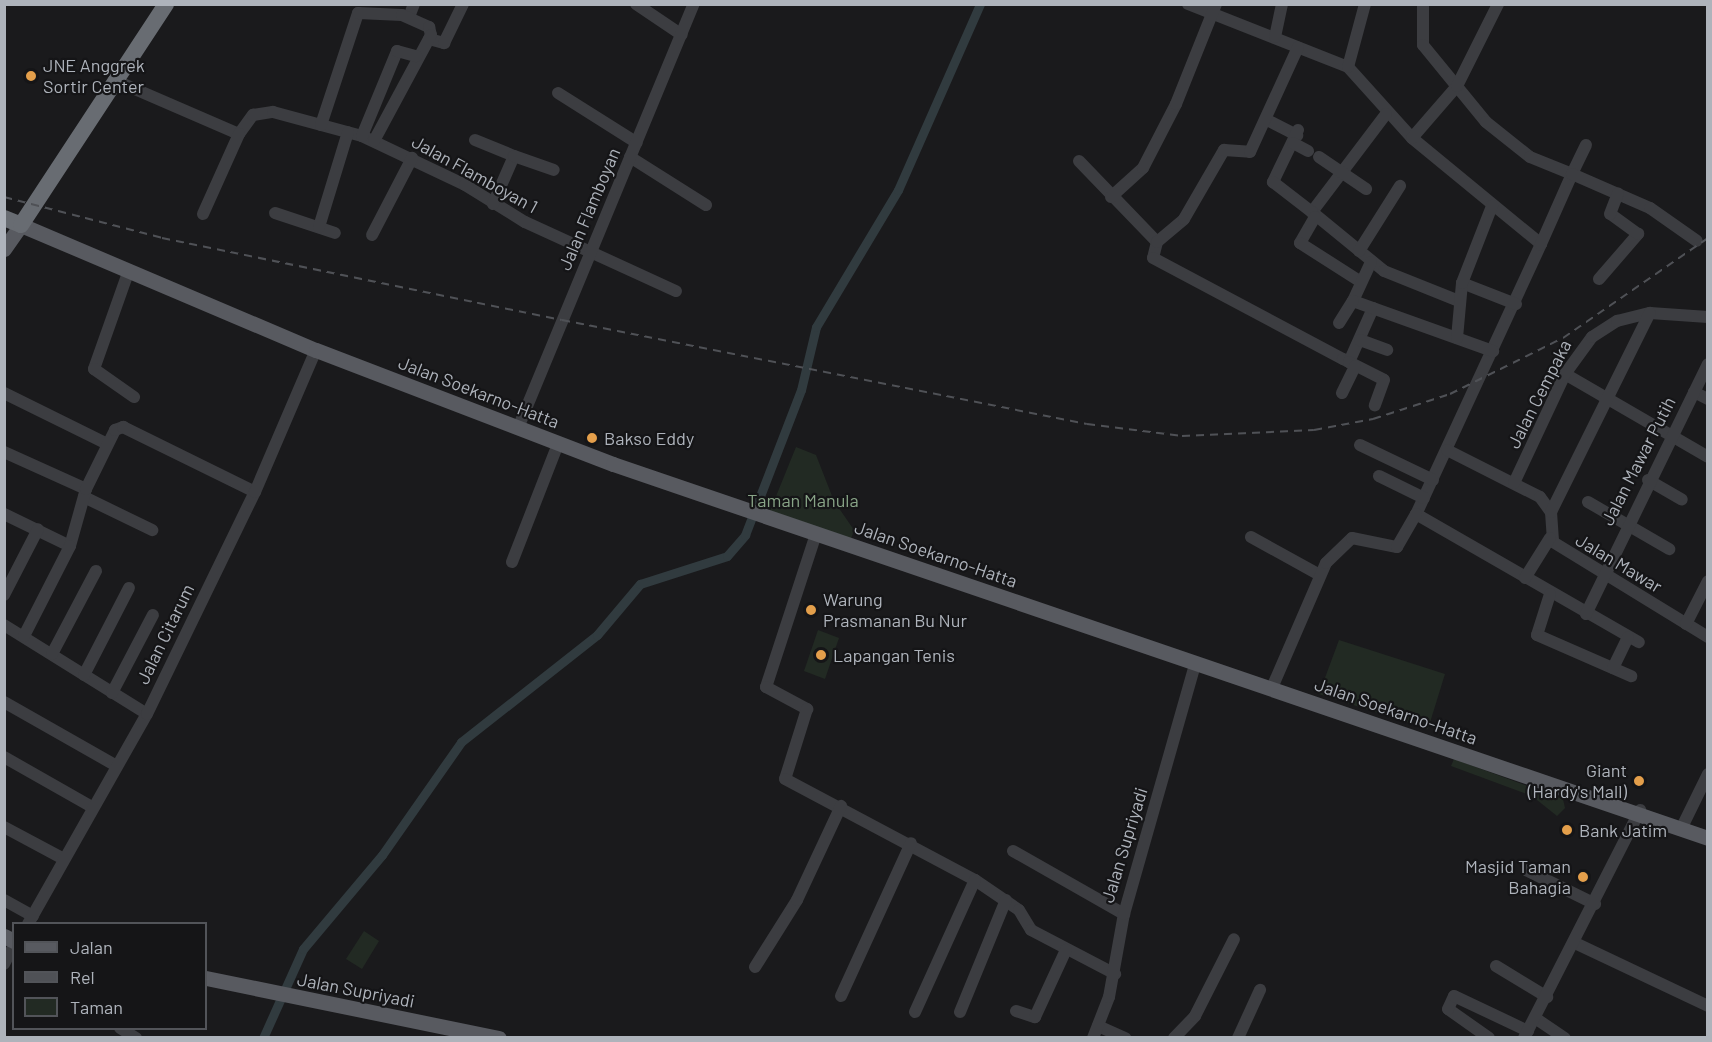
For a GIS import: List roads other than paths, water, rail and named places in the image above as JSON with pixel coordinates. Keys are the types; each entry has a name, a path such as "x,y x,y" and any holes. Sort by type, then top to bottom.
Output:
{"highway":[{"path":"21,225 166,4"},
{"name":"Jalan Soekarno-Hatta","path":"4,218 21,225"}],"main road":[{"path":"4,249 21,225"},
{"name":"Jalan Soekarno-Hatta","path":"21,225 316,350 558,444 1206,668 1636,811"},
{"path":"1636,811 1707,833"},
{"path":"1636,811 1707,838"},
{"name":"Jalan Supriyadi","path":"207,978 499,1038"}],"street":[{"path":"409,18 414,4"},
{"path":"429,39 444,43 463,4"},
{"path":"636,4 682,35"},
{"name":"Jalan Flamboyan","path":"518,428 694,4"},
{"path":"1188,4 1214,9 1348,67 1386,114 1412,138 1541,244"},
{"path":"1275,37 1282,4"},
{"path":"1348,67 1365,4"},
{"path":"1423,4 1423,45 1456,86 1509,143 1671,220 1697,241"},
{"path":"1412,138 1456,86 1498,4"},
{"path":"1110,197 1143,168 1214,9"},
{"path":"321,125 358,13 409,18 429,27 429,39 416,56 368,139"},
{"path":"1298,47 1267,120 1248,154 1229,147 1224,150 1184,219 1157,242 1153,258 1384,380 1375,405"},
{"path":"368,139 397,51 416,56"},
{"path":"114,80 239,134 203,214"},
{"path":"558,93 637,144"},
{"name":"Jalan Flamboyan 1","path":"239,134 256,114 273,112 368,139 412,158 494,204 590,252 675,291"},
{"path":"1361,282 1300,243 1313,215 1342,171 1386,114"},
{"path":"1267,120 1296,136 1314,154 1366,189"},
{"path":"319,227 348,132"},
{"path":"1296,136 1273,182 1371,262 1459,301"},
{"path":"475,140 554,170"},
{"path":"1271,690 1318,574 1352,538 1397,547 1448,450 1586,146"},
{"path":"494,204 514,156"},
{"path":"630,157 706,205"},
{"path":"372,235 412,158"},
{"path":"1079,161 1110,197 1157,242"},
{"path":"1359,251 1400,186"},
{"path":"1599,279 1638,234 1610,214 1618,194"},
{"path":"1457,338 1462,283 1492,206"},
{"path":"275,213 335,233"},
{"path":"1339,323 1353,301 1371,262"},
{"path":"129,270 94,369 134,397"},
{"path":"1462,283 1516,304"},
{"path":"1353,301 1493,351"},
{"path":"1342,393 1373,308"},
{"path":"1448,450 1540,497 1551,512 1650,313"},
{"name":"Jalan Cempaka","path":"1514,483 1565,374 1592,337 1617,321 1650,313 1707,317"},
{"path":"1360,340 1387,350"},
{"name":"Jalan Citarum","path":"31,920 62,858 147,714 255,492 316,350"},
{"name":"Jalan Mawar Putih","path":"1586,614 1626,523 1707,364"},
{"path":"1565,374 1707,457"},
{"path":"1694,392 1707,399"},
{"path":"4,393 107,444"},
{"path":"24,636 70,546 85,493 107,444 119,428 129,429 255,492"},
{"path":"512,562 558,444"},
{"path":"1360,445 1433,480"},
{"path":"4,452 152,530"},
{"path":"1378,476 1424,498"},
{"path":"1647,480 1682,500"},
{"path":"1588,502 1669,549"},
{"name":"Jalan Mawar","path":"1551,512 1550,538 1602,574 1707,637"},
{"path":"4,514 70,546"},
{"path":"1416,514 1550,594 1634,640 1612,668"},
{"path":"4,595 38,530"},
{"path":"816,534 766,687 807,709 783,777 911,843 975,880 1006,900 1031,930 1115,974"},
{"path":"1251,537 1318,574"},
{"path":"1525,578 1550,538"},
{"path":"52,654 96,571"},
{"path":"1686,624 1707,581"},
{"path":"84,675 129,588"},
{"path":"1550,594 1537,635 1631,676"},
{"path":"112,693 153,615"},
{"path":"4,625 147,714"},
{"name":"Jalan Supriyadi","path":"1096,1032 1115,974 1124,914 1206,668"},
{"path":"4,702 115,765"},
{"path":"4,757 92,807"},
{"path":"1683,825 1707,774"},
{"path":"755,967 797,900 841,806"},
{"path":"1489,1038 1448,1009 1454,996 1526,1034 1595,904 1636,811"},
{"path":"4,827 62,858"},
{"path":"841,996 911,843"},
{"path":"1012,851 1124,914"},
{"path":"1526,870 1595,904"},
{"path":"915,1012 975,880"},
{"path":"4,900 31,920"},
{"path":"960,1012 1006,900"},
{"path":"1174,1038 1195,1016 1234,939"},
{"path":"1575,943 1707,1006"},
{"path":"4,965 12,948"},
{"path":"1016,1011 1035,1017 1066,950"},
{"path":"1496,966 1547,997"},
{"path":"1238,1038 1260,990"},
{"path":"1535,1018 1565,1038"},
{"path":"122,1030 136,1038"},
{"path":"1096,1032 1125,1038"}],"waterway":[{"path":"263,1038 303,949 382,855 461,742 597,635 640,584 727,556 745,535 801,390 816,327 898,190 980,4"}],"railway":[{"path":"4,197 162,238 562,320 1087,424 1182,436 1314,430 1373,419 1450,394 1563,338 1708,238"}],"place":[{"name":"JNE Anggrek Sortir Center","path":"31,76"},
{"name":"Bakso Eddy","path":"592,438"},
{"name":"Warung Prasmanan Bu Nur","path":"811,610"},
{"name":"Lapangan Tenis","path":"821,655"},
{"name":"Giant (Hardy's Mall)","path":"1639,781"},
{"name":"Bank Jatim","path":"1567,830"},
{"name":"Masjid Taman Bahagia","path":"1583,877"}],"park label":[{"name":"Taman Manula","path":"803,500"}]}
